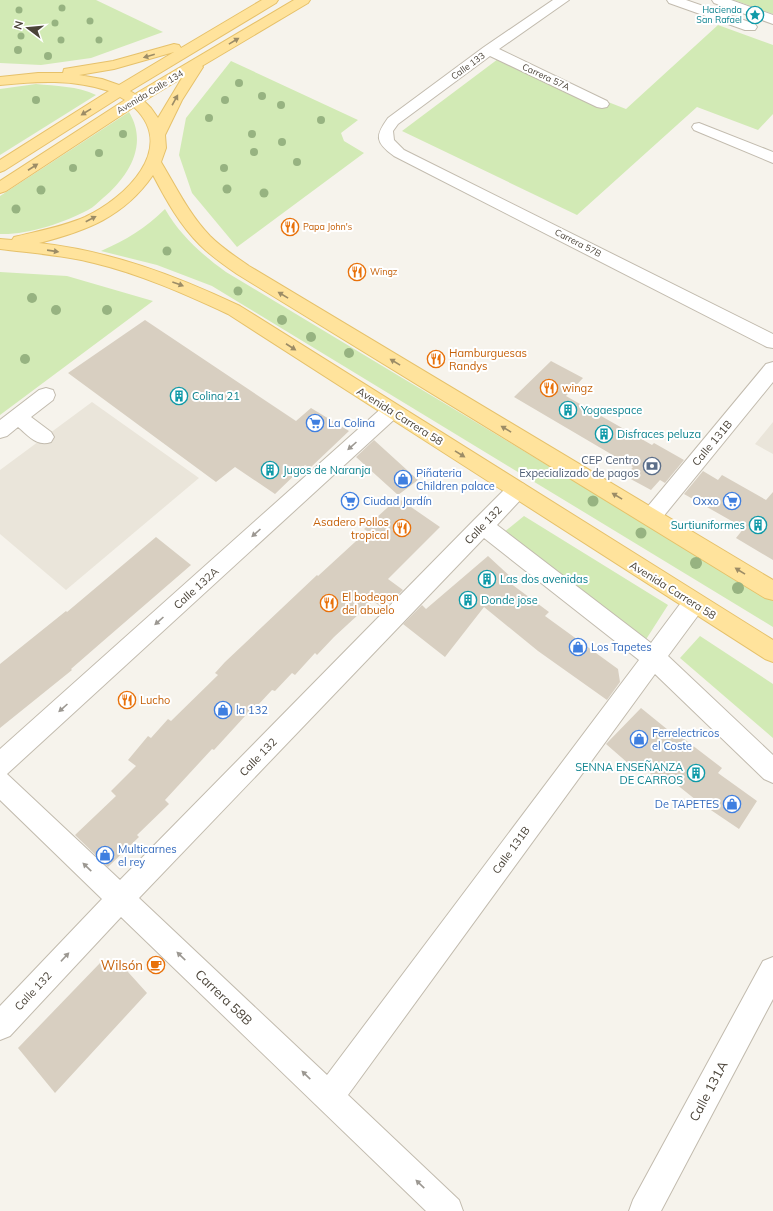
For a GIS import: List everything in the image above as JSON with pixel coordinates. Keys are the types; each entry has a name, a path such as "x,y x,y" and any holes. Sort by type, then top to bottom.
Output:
{"main road":[{"name":"Avenida Calle 134","path":"0,167 119,91 271,0"},
{"name":"Avenida Calle 134","path":"0,188 135,100 303,0"},
{"path":"42,77 114,65 149,56 213,34"},
{"path":"157,135 175,100 200,61"},
{"path":"0,76 23,78"},
{"path":"0,81 23,78 59,77 89,81 119,91 135,100 149,116 157,135 158,148 154,162 139,186 114,207 80,225 40,238 0,244"},
{"path":"154,162 179,207 200,235 222,255 773,591"},
{"name":"Avenida Carrera 58","path":"0,244 92,257 131,267 186,287 234,310 773,652"}],"street":[{"name":"Calle 133","path":"386,140 386,131 393,121 489,50 562,0"},
{"path":"674,0 750,27"},
{"path":"720,0 773,20"},
{"name":"Carrera 57A","path":"489,50 602,104"},
{"path":"699,127 773,158"},
{"name":"Carrera 57B","path":"386,140 391,147 399,153 773,342"},
{"name":"Calle 131B","path":"651,517 773,369"},
{"path":"0,431 46,395"},
{"name":"Calle 132A","path":"0,765 391,411"},
{"path":"18,417 44,437"},
{"name":"Calle 132","path":"0,1026 120,898 517,490"},
{"path":"482,525 654,658 773,771"},
{"name":"Calle 131B","path":"329,1097 694,603"},
{"name":"Carrera 58B","path":"0,784 448,1211"},
{"name":"Calle 131A","path":"644,1211 773,971"}],"shaded area":[{"path":"92,402 199,478 66,590 0,534 0,470"},
{"path":"773,422 773,454 755,444"}],"green space":[{"path":"0,0 96,0 163,32 91,58 41,65 0,63"},
{"path":"734,0 773,0 773,14"},
{"path":"718,25 773,45 773,114 758,130 697,107 577,215 402,131 498,59 626,109"},
{"path":"231,61 358,120 341,133 344,141 364,153 237,247 192,193 179,155 186,118"},
{"path":"36,84 74,88 96,95 0,155 0,89"},
{"path":"129,112 135,124 137,136 136,148 133,160 112,190 90,209 57,224 11,234 0,234 0,196"},
{"path":"165,209 184,236 226,272 773,601 773,627 212,286 157,265 101,251 135,233"},
{"path":"0,272 67,276 153,301 0,415"},
{"path":"524,516 668,605 645,641 503,533"},
{"path":"700,636 773,684 773,738 680,658"}],"building":[{"name":"Colina 21","path":"145,320 296,421 311,408 349,431 310,468 305,465 275,494 235,467 216,482 68,373"},
{"path":"551,361 583,378 566,396 652,445 654,443 684,460 665,483 660,480 651,490 625,476 633,467 514,397"},
{"path":"374,440 418,480 398,495 356,457"},
{"path":"703,471 718,480 722,475 766,500 773,492 773,560 736,538 744,528 684,494"},
{"path":"398,498 440,527 388,579 403,590 384,609 373,601 317,655 315,653 295,675 292,673 275,691 272,690 258,705 256,704 165,800 169,804 137,835 139,837 108,867 75,835 116,796 111,791 136,766 128,760 148,736 151,738 168,719 171,721 218,675 215,673 225,662 317,575 318,576 367,531 364,529"},
{"path":"156,537 191,565 71,669 72,670 0,728 0,664 66,611 67,612"},
{"path":"488,556 513,579 510,583 549,612 545,616 618,669 620,682 607,700 538,651 484,607 445,657 403,624 422,605 426,609"},
{"path":"641,708 673,734 675,732 722,768 718,773 757,801 739,829 696,800 666,776 661,783 642,766 637,771 606,744"},
{"path":"119,962 147,993 55,1093 18,1048 100,963"}],"place":[{"name":"Hacienda San Rafael","path":"755,15"},
{"name":"Papa John's","path":"290,227"},
{"name":"Wingz","path":"357,272"},
{"name":"Hamburguesas Randys","path":"436,359"},
{"name":"wingz","path":"549,388"},
{"name":"Colina 21","path":"179,396"},
{"name":"Yogaespace","path":"568,410"},
{"name":"La Colina","path":"315,423"},
{"name":"Disfraces peluza","path":"604,434"},
{"name":"CEP Centro Expecializado de pagos","path":"652,466"},
{"name":"Jugos de Naranja","path":"270,470"},
{"name":"Piñateria Children palace","path":"403,479"},
{"name":"Ciudad Jardín","path":"350,501"},
{"name":"Oxxo","path":"732,501"},
{"name":"Surtiuniformes","path":"758,525"},
{"name":"Asadero Pollos tropical","path":"402,528"},
{"name":"Las dos avenidas","path":"487,579"},
{"name":"Donde jose","path":"468,600"},
{"name":"El bodegon del abuelo","path":"329,603"},
{"name":"Los Tapetes","path":"578,647"},
{"name":"Lucho","path":"127,700"},
{"name":"la 132","path":"223,710"},
{"name":"Ferrelectricos el Coste","path":"639,739"},
{"name":"SENNA ENSEÑANZA DE CARROS","path":"696,773"},
{"name":"De TAPETES","path":"732,804"},
{"name":"Multicarnes el rey","path":"105,855"},
{"name":"Wilsón","path":"156,965"}]}
